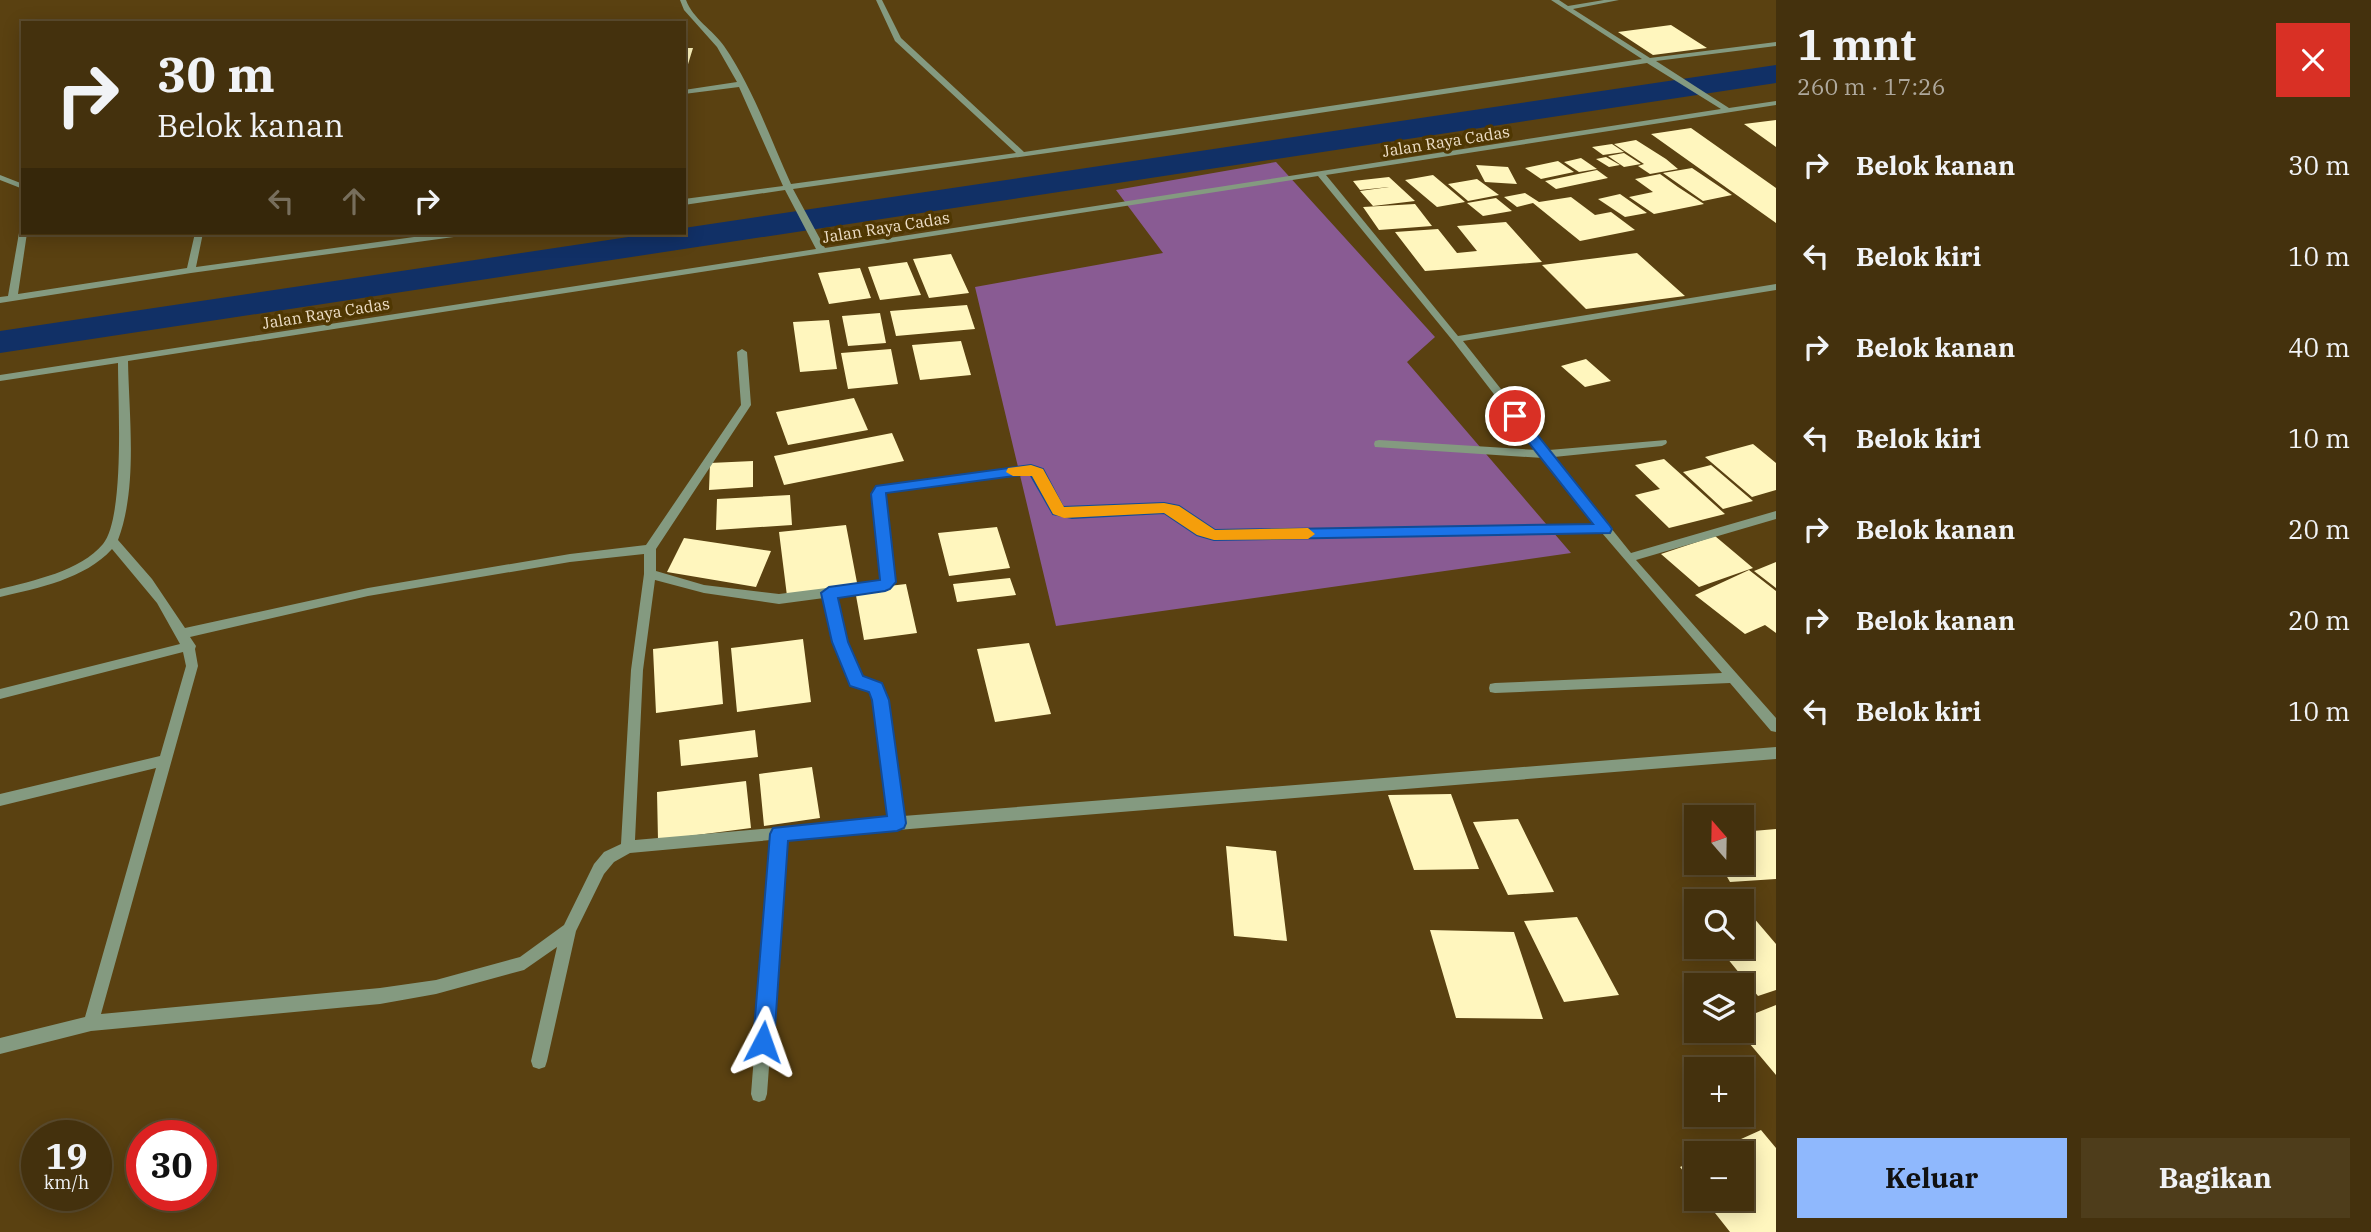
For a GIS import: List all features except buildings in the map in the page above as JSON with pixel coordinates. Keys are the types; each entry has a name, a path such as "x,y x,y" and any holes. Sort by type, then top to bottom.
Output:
{"street":[{"path":"684,0 686,9 720,46 742,84 788,188 822,251"},
{"path":"879,0 898,39 1021,153"},
{"path":"1555,0 1724,108"},
{"path":"1567,8 1616,0"},
{"path":"686,202 1776,44"},
{"path":"686,92 742,84"},
{"name":"Jalan Raya Cadas","path":"0,377 1321,175 1724,108 1776,103"},
{"path":"1321,175 1457,339 1544,454 1628,558 1776,727"},
{"path":"0,177 21,186"},
{"path":"13,298 23,235"},
{"path":"191,270 199,235"},
{"path":"0,300 191,270 446,235"},
{"path":"1457,339 1776,287"},
{"path":"628,847 637,670 650,574 650,549 746,405 742,352"},
{"path":"0,593 65,573 96,557 112,541 119,514 124,473 122,359"},
{"path":"1379,444 1544,454 1662,442"},
{"path":"650,574 704,589 779,598 885,585 888,582 878,494 881,489 1031,470 1038,472 1058,511 1072,513 1164,508 1174,510 1202,531 1214,535 1605,529"},
{"path":"1628,558 1775,516"},
{"path":"91,1023 191,673 190,646 134,562 112,541"},
{"path":"181,634 368,592 570,558 650,549"},
{"path":"829,593 840,642 856,681 876,687 880,700 897,823"},
{"path":"0,694 190,646"},
{"path":"1494,688 1734,678"},
{"path":"539,1061 569,930 599,869 609,857 628,847 1776,752"},
{"path":"0,800 166,760"},
{"path":"759,1094 779,834"},
{"path":"0,1046 91,1023 380,996 436,987 524,963 569,930"}],"shaded area":[{"path":"1276,162 1435,337 1407,362 1571,553 1056,626 975,287 1163,253 1116,190"}],"waterway":[{"path":"0,342 1776,74"}],"slow traffic":[{"path":"1013,472 1038,472 1058,511 1064,513 1164,508 1174,510 1202,531 1214,535 1308,534"}],"route":[{"path":"763,1042 779,834 897,823 880,700 876,687 856,681 840,642 829,593 885,585 888,582 878,494 881,489 1031,470 1038,472 1058,511 1072,513 1164,508 1174,510 1202,531 1214,535 1605,529 1515,416"}]}
